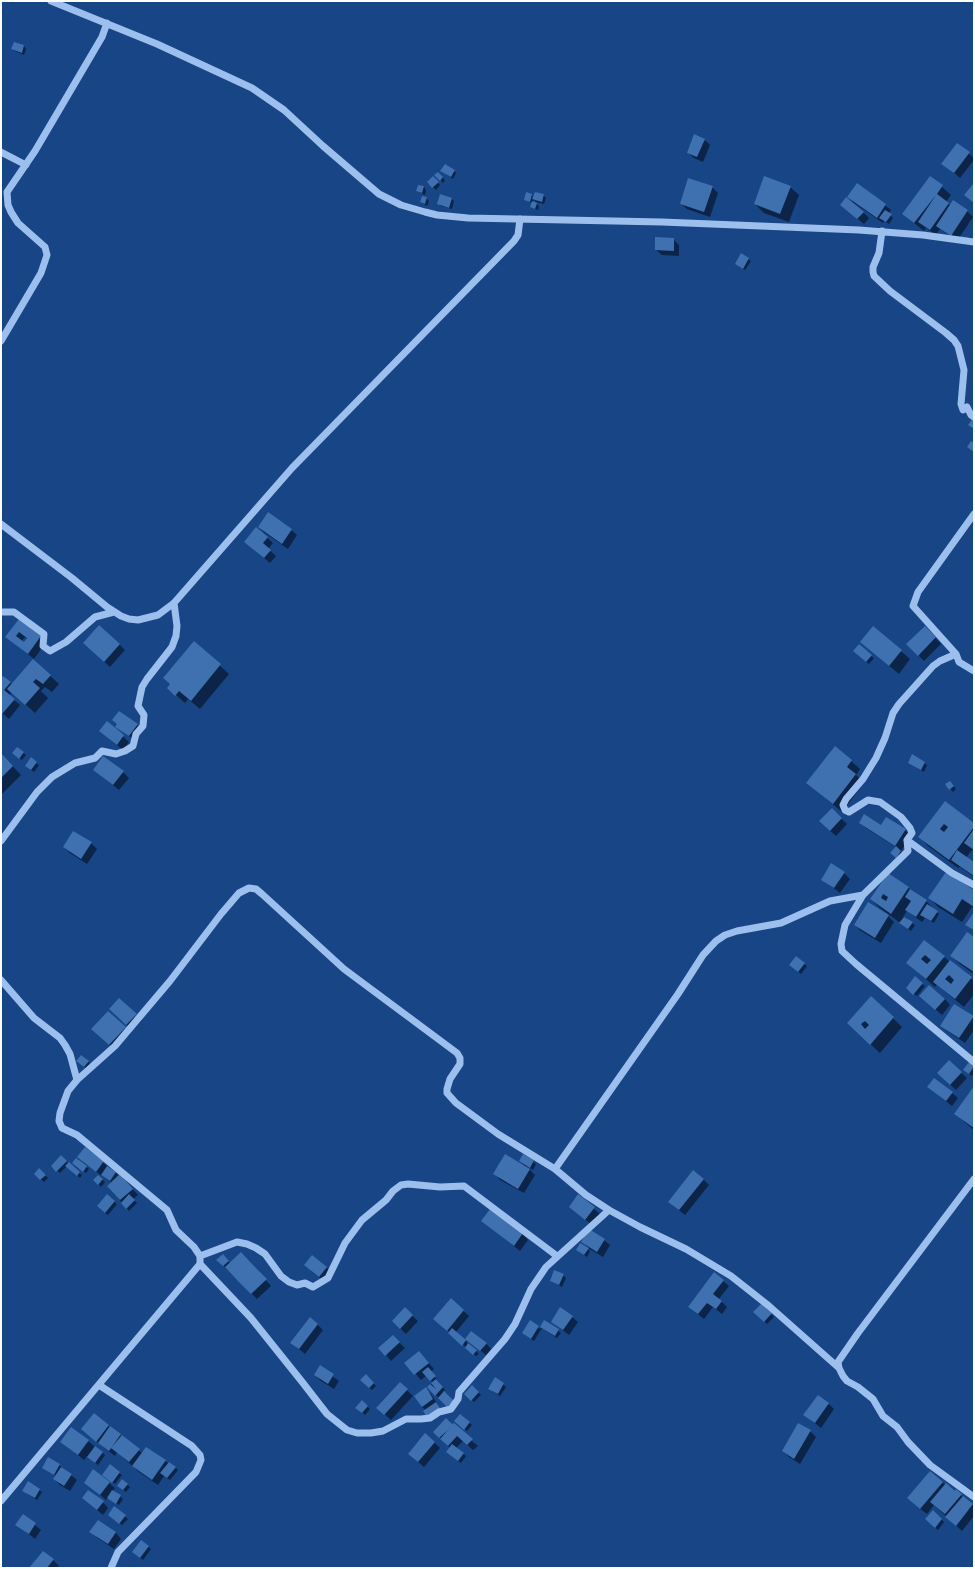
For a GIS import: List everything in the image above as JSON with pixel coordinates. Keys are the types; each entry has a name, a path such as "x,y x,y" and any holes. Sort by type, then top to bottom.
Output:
{"street":[{"path":"51,1 222,73 265,96 284,110 370,188 390,200 406,207 437,215 468,218 520,221 669,222 881,238 923,235 974,242"},
{"path":"1,341 41,273 47,255 45,247 18,223 8,205 7,192 26,165 102,37 106,25"},
{"path":"1,152 26,165"},
{"path":"1,524 114,612 129,619 148,618 158,615 174,603 292,468 514,241 518,235 520,221"},
{"path":"881,238 873,267 874,276 890,291 946,332 954,340 958,346 964,370 961,404 963,410 967,407 970,415 974,417"},
{"path":"974,514 918,592 913,606 956,654 959,662 974,671"},
{"path":"1,841 37,792 52,777 75,763 95,758 102,750 116,754 125,751 132,746 136,734 143,726 144,715 138,706 142,687 172,647 176,636 177,626 174,603"},
{"path":"1,612 14,612 44,634 43,646 50,651 66,642 95,616 114,612"},
{"path":"956,654 933,666 899,704 893,713 885,738 876,758 863,779 846,799 843,805 845,810 849,812 868,800 880,802 901,817 912,833 907,840 908,851 862,895 845,925 841,944 842,951 856,964 974,1062"},
{"path":"907,840 952,873 974,885"},
{"path":"1,1502 200,1264 200,1256 194,1247 176,1230 167,1210 77,1135 62,1128 59,1121 60,1113 68,1090 115,1046 170,981 226,908 239,893 249,888 256,889 262,894 344,969 457,1053 460,1058 460,1064 450,1079 447,1089 447,1093 451,1099 498,1134 555,1169 580,1191 609,1210 686,1249 731,1276 754,1293 839,1368"},
{"path":"555,1169 678,994 703,955 716,941 725,935 737,931 781,923 830,901 862,895"},
{"path":"1,980 34,1018 60,1038 70,1054 77,1080"},
{"path":"974,1179 838,1362 839,1368 847,1381 858,1387 873,1399 883,1416 897,1427 908,1442 930,1465 974,1497"},
{"path":"200,1256 237,1242 247,1244 265,1254 281,1276 289,1282 297,1285 305,1283 313,1287 328,1278 345,1243 362,1220 386,1200 393,1191 401,1185 408,1184 440,1187 464,1186 557,1256"},
{"path":"200,1264 251,1318 304,1383 327,1414 347,1430 357,1433 372,1433 383,1431 406,1419 430,1418 438,1412 451,1409 458,1399 459,1392 505,1339 515,1324 531,1289 540,1276 557,1256 609,1210"},
{"path":"99,1385 192,1446 200,1455 201,1460 196,1472 118,1552 111,1568"}],"building":[{"path":"14,42 24,45 22,53 11,49"},
{"path":"694,134 705,139 697,157 687,153"},
{"path":"957,143 970,152 954,173 941,164"},
{"path":"445,164 455,170 451,177 440,171"},
{"path":"438,172 443,177 440,181 434,175"},
{"path":"433,176 439,182 432,188 427,182"},
{"path":"764,176 791,186 780,214 754,204"},
{"path":"930,176 943,185 937,194 949,203 930,230 918,222 936,195 914,223 902,214"},
{"path":"688,178 713,186 704,212 680,204"},
{"path":"857,183 886,204 877,218 847,197"},
{"path":"973,184 974,185 974,203 964,195"},
{"path":"418,185 424,186 422,193 416,191"},
{"path":"526,192 532,194 530,202 524,200"},
{"path":"535,192 544,194 542,202 532,199"},
{"path":"440,194 452,198 449,208 437,204"},
{"path":"422,196 427,197 425,204 420,202"},
{"path":"846,197 864,212 857,219 840,205"},
{"path":"953,200 968,210 951,236 936,226"},
{"path":"532,201 537,203 535,209 530,207"},
{"path":"885,210 892,214 886,222 879,218"},
{"path":"655,237 674,238 674,251 655,250"},
{"path":"741,253 749,258 743,269 735,264"},
{"path":"974,417 974,429 968,425"},
{"path":"971,441 974,443 974,452 967,447"},
{"path":"268,512 292,529 282,544 258,527"},
{"path":"256,527 268,537 263,543 271,550 264,558 244,542"},
{"path":"19,619 41,636 28,654 5,637","holes":["19,632 27,638 24,642 16,636"]},
{"path":"99,625 120,644 104,662 83,643"},
{"path":"873,626 902,650 889,666 860,642"},
{"path":"925,626 936,637 918,656 906,644"},
{"path":"194,641 221,664 191,701 179,691 175,696 167,688 170,684 163,678"},
{"path":"859,644 872,655 866,662 853,651"},
{"path":"33,659 51,675 43,684 36,679 33,682 40,688 25,705 7,689"},
{"path":"3,676 11,682 4,690 15,699 2,714 1,679"},
{"path":"119,711 138,724 129,736 115,727 117,724 112,720"},
{"path":"107,721 124,735 117,745 99,731"},
{"path":"835,746 852,760 847,767 856,774 833,804 806,783"},
{"path":"17,747 24,752 19,759 12,753"},
{"path":"1,753 13,766 1,778"},
{"path":"912,754 925,762 921,770 908,763"},
{"path":"103,756 124,771 113,785 93,770"},
{"path":"31,757 37,762 31,770 25,766"},
{"path":"950,781 954,786 949,790 945,784"},
{"path":"945,801 974,823 974,827 949,860 918,837","holes":["944,824 948,827 944,832 940,829"]},
{"path":"832,808 842,818 830,831 819,821"},
{"path":"864,814 881,825 886,817 906,829 895,846 859,823"},
{"path":"974,829 974,850 964,843"},
{"path":"73,831 92,842 81,859 63,847"},
{"path":"896,846 901,851 896,858 890,853"},
{"path":"957,850 974,862 974,876 951,860"},
{"path":"831,863 845,872 834,888 821,880"},
{"path":"946,872 974,890 974,907 962,899 953,914 928,898"},
{"path":"888,873 909,887 891,914 870,899","holes":["883,894 888,897 886,901 881,898"]},
{"path":"910,889 927,900 916,917 905,910 911,901 905,897"},
{"path":"868,902 889,915 875,938 854,925"},
{"path":"927,904 938,911 931,921 920,915"},
{"path":"974,912 974,930 965,925"},
{"path":"904,917 913,922 908,929 899,923"},
{"path":"967,932 974,937 974,972 950,956"},
{"path":"924,940 945,956 926,979 906,963","holes":["925,955 931,960 927,964 921,959"]},
{"path":"796,956 805,963 798,972 789,965"},
{"path":"950,960 972,977 955,999 933,982","holes":["949,975 954,980 951,984 945,979"]},
{"path":"915,976 923,983 913,995 906,988"},
{"path":"929,985 945,999 935,1010 919,996"},
{"path":"871,996 894,1017 870,1045 847,1023","holes":["865,1021 869,1025 865,1029 861,1024"]},
{"path":"119,998 137,1014 126,1025 109,1009"},
{"path":"954,1004 974,1016 959,1038 940,1026"},
{"path":"108,1011 126,1027 109,1045 91,1029"},
{"path":"81,1055 89,1061 84,1067 76,1061"},
{"path":"949,1060 962,1072 950,1085 937,1073"},
{"path":"969,1062 974,1066 969,1074 963,1070"},
{"path":"934,1078 953,1092 946,1101 927,1087"},
{"path":"974,1086 973,1113 974,1128 954,1114"},
{"path":"85,1147 104,1161 96,1172 77,1157"},
{"path":"505,1154 530,1169 518,1189 493,1174"},
{"path":"523,1154 534,1160 530,1168 519,1161"},
{"path":"61,1155 67,1161 56,1172 51,1166"},
{"path":"76,1158 87,1166 83,1172 72,1163"},
{"path":"69,1162 80,1172 77,1176 65,1166"},
{"path":"107,1166 116,1172 110,1181 101,1175"},
{"path":"39,1168 46,1175 40,1180 34,1174"},
{"path":"693,1170 704,1179 679,1210 668,1202"},
{"path":"120,1174 133,1189 120,1200 107,1186"},
{"path":"98,1175 103,1179 98,1185 93,1180"},
{"path":"107,1194 115,1201 105,1213 97,1206"},
{"path":"129,1194 135,1200 126,1209 121,1203"},
{"path":"578,1194 595,1207 585,1220 569,1207"},
{"path":"490,1209 523,1233 514,1246 481,1221"},
{"path":"589,1229 605,1239 597,1252 581,1242"},
{"path":"580,1243 589,1248 584,1255 576,1250"},
{"path":"241,1252 253,1265 237,1280 225,1267"},
{"path":"223,1254 229,1261 223,1266 216,1260"},
{"path":"312,1255 327,1267 319,1277 304,1265"},
{"path":"253,1265 267,1279 251,1294 237,1280"},
{"path":"554,1270 564,1274 559,1285 550,1281"},
{"path":"714,1272 724,1280 713,1294 722,1301 716,1309 707,1303 698,1314 688,1307"},
{"path":"451,1298 464,1310 447,1331 433,1319"},
{"path":"762,1303 772,1313 764,1322 753,1312"},
{"path":"405,1307 413,1315 400,1329 392,1321"},
{"path":"560,1307 573,1316 563,1330 551,1322"},
{"path":"310,1317 318,1324 299,1349 290,1343"},
{"path":"530,1320 539,1326 531,1339 522,1333"},
{"path":"544,1320 559,1329 555,1336 540,1327"},
{"path":"452,1328 466,1340 462,1346 448,1333"},
{"path":"471,1331 487,1343 480,1351 465,1339"},
{"path":"393,1335 400,1342 385,1356 378,1348"},
{"path":"468,1343 477,1350 473,1355 465,1348"},
{"path":"419,1351 429,1363 414,1375 404,1363"},
{"path":"320,1365 334,1374 328,1384 314,1375"},
{"path":"428,1367 436,1376 430,1381 422,1372"},
{"path":"366,1374 374,1383 369,1388 360,1380"},
{"path":"495,1377 504,1383 498,1394 488,1389"},
{"path":"436,1379 443,1387 435,1396 427,1387 430,1384 436,1389 431,1383"},
{"path":"400,1382 408,1389 384,1415 376,1408"},
{"path":"472,1385 479,1392 471,1401 464,1394"},
{"path":"426,1387 433,1399 422,1407 414,1396"},
{"path":"444,1391 455,1402 448,1408 438,1398"},
{"path":"818,1395 829,1403 815,1423 803,1415"},
{"path":"362,1400 368,1406 362,1413 355,1408"},
{"path":"436,1402 440,1408 427,1417 423,1411"},
{"path":"94,1413 109,1425 96,1442 81,1429"},
{"path":"460,1414 470,1422 464,1430 454,1421"},
{"path":"446,1418 473,1439 467,1445 457,1436 448,1446 440,1439 448,1430 439,1438 433,1432"},
{"path":"798,1423 811,1430 794,1459 782,1451"},
{"path":"110,1426 121,1434 109,1451 98,1443"},
{"path":"71,1427 89,1440 78,1455 60,1442"},
{"path":"425,1433 435,1442 418,1462 408,1454"},
{"path":"122,1435 140,1449 129,1462 111,1448"},
{"path":"452,1444 464,1453 458,1461 446,1452"},
{"path":"95,1446 103,1452 95,1463 87,1457"},
{"path":"146,1447 166,1460 152,1480 132,1466"},
{"path":"48,1457 60,1464 54,1475 42,1468"},
{"path":"169,1462 176,1467 167,1478 160,1473"},
{"path":"110,1464 120,1472 112,1483 102,1475"},
{"path":"61,1467 72,1474 64,1486 53,1479"},
{"path":"93,1469 110,1482 100,1495 84,1483"},
{"path":"930,1471 943,1482 920,1509 907,1498"},
{"path":"122,1479 128,1484 123,1490 117,1486"},
{"path":"28,1481 40,1489 35,1498 22,1491"},
{"path":"946,1483 955,1491 956,1489 962,1494 945,1514 930,1502"},
{"path":"88,1490 104,1501 97,1510 82,1498"},
{"path":"112,1490 121,1495 116,1504 107,1498"},
{"path":"963,1496 973,1504 956,1526 945,1517"},
{"path":"114,1506 126,1515 119,1524 108,1515"},
{"path":"933,1510 942,1519 935,1528 925,1519"},
{"path":"23,1514 36,1523 29,1534 15,1525"},
{"path":"98,1520 116,1532 108,1544 89,1532"},
{"path":"141,1540 149,1546 140,1558 132,1552"},
{"path":"43,1551 54,1559 47,1568 29,1568"}]}
